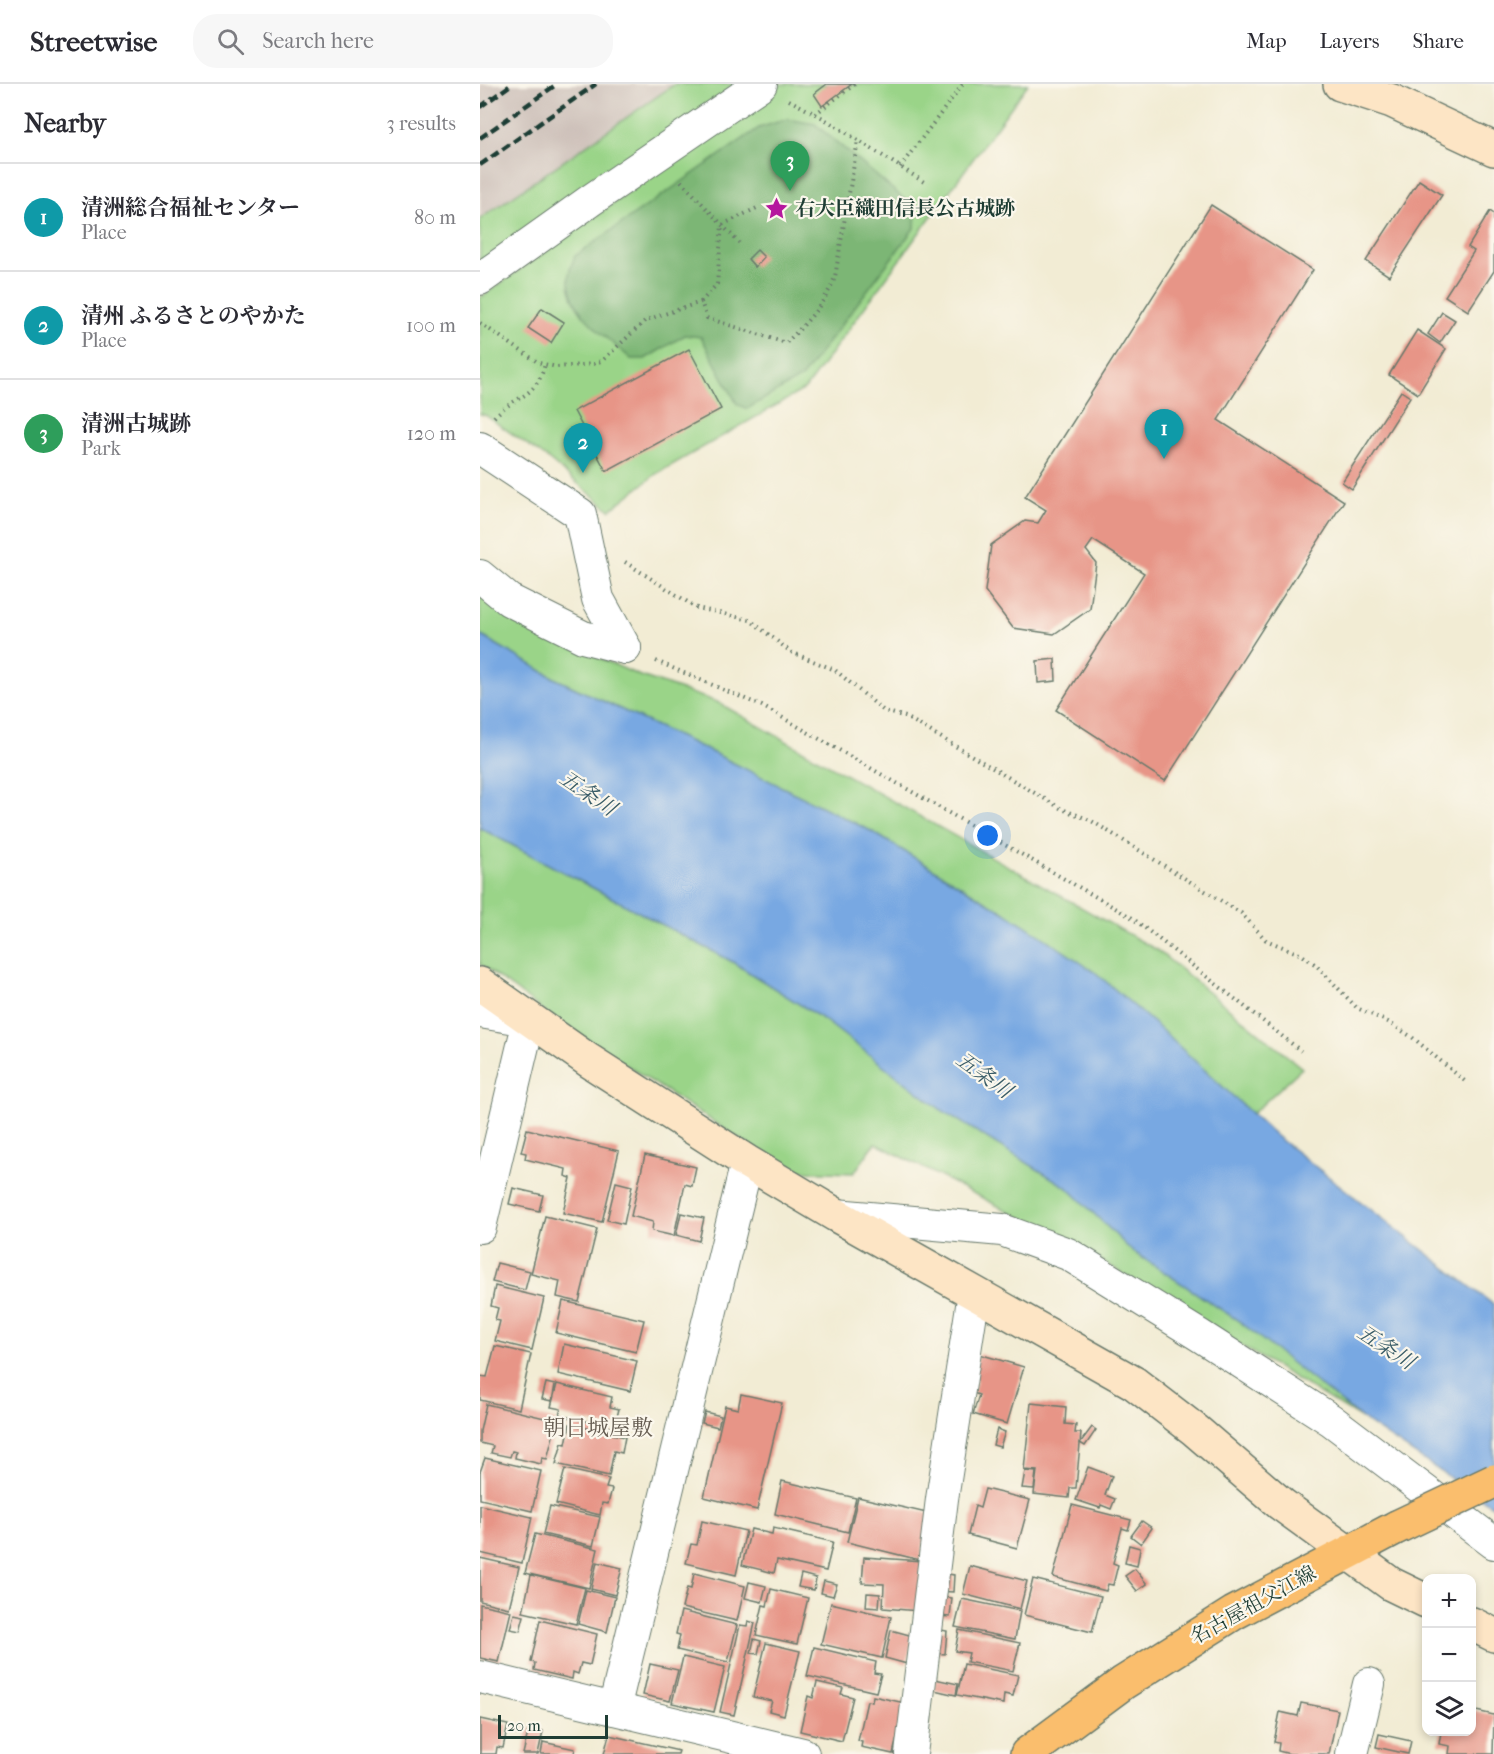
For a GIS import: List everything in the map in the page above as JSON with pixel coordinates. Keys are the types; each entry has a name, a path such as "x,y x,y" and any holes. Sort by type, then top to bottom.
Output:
{"main road":[{"name":"名古屋祖父江線","path":"1028,1754 1133,1676 1234,1613 1397,1527 1494,1481"}],"street":[{"path":"1340,84 1392,101 1494,149"},
{"path":"480,279 760,85"},
{"path":"483,436 580,514 598,599 625,648"},
{"path":"480,576 509,600 583,637 625,648"},
{"path":"480,984 588,1060 747,1162 836,1215 1134,1383 1195,1430 1281,1504 1391,1584 1422,1600"},
{"path":"480,1012 529,1020"},
{"path":"480,1227 529,1020"},
{"path":"614,1709 747,1162"},
{"path":"836,1215 1002,1230 1068,1254 1331,1420 1494,1543"},
{"path":"911,1754 942,1499 974,1293"},
{"path":"1476,1626 1494,1635"},
{"path":"480,1677 803,1754"},
{"path":"1352,1754 1369,1684"}],"path":[{"path":"814,114 855,84"},
{"path":"900,167 963,84"},
{"path":"760,85 858,140 924,182"},
{"path":"701,302 707,318 786,343 812,317 829,293 835,277 858,140"},
{"path":"676,176 739,243"},
{"path":"722,225 759,207"},
{"path":"480,323 539,363 557,367 594,364 603,360 646,320 701,302 717,284 722,225"},
{"path":"483,436 500,410 535,388 542,378 545,364"},
{"path":"592,570 626,561 697,608 750,620 791,652 835,670 884,711 906,717 1062,809 1090,820 1241,913 1266,940 1302,955 1316,965 1358,1008 1388,1022 1412,1037 1467,1083"},
{"path":"625,648 762,706 1131,917 1301,1051"}],"shaded area":[{"path":"480,84 740,84 480,268"}],"green space":[{"path":"675,84 740,84 480,268 480,219"},
{"path":"781,84 1028,84 805,389 656,474 610,510 548,459 485,415 480,414 480,298"},
{"path":"787,119 815,124 916,209 915,227 802,377 747,409 737,404 701,337 685,335 645,359 631,359 600,332 581,311 574,300 569,274 575,256 759,128"},
{"path":"480,592 511,619 638,675 717,702 1157,950 1302,1068 1252,1114 1096,973 1023,924 871,831 556,679 480,635"},
{"path":"480,828 731,961 823,1019 940,1109 1068,1188 1132,1251 1239,1321 1362,1419 1084,1250 875,1143 854,1173 797,1171 757,1150 555,1019 480,964"}],"water":[{"name":"五条川","path":"480,635 556,679 871,831 1023,924 1096,973 1276,1136 1494,1305 1494,1507 1362,1419 1239,1321 1132,1251 1068,1188 940,1109 823,1019 731,961 480,828"}],"building":[{"path":"827,84 852,84 822,106 814,94"},
{"path":"1419,180 1442,195 1389,276 1366,261"},
{"path":"1211,205 1313,270 1218,420 1344,501 1165,781 1056,710 1144,573 1093,540 1086,550 1096,563 1090,609 1054,634 1013,628 985,591 991,545 1025,521 1038,523 1046,510 1025,497"},
{"path":"1490,211 1494,214 1494,271 1468,311 1445,296 1474,251 1468,247"},
{"path":"757,250 764,257 755,267 748,259"},
{"path":"542,308 564,322 551,343 528,328"},
{"path":"1442,312 1455,320 1440,343 1428,334"},
{"path":"1417,330 1446,349 1418,394 1389,375"},
{"path":"689,349 721,409 606,471 574,411"},
{"path":"1401,391 1410,397 1352,489 1342,482"},
{"path":"1055,659 1056,681 1038,683 1037,661"},
{"path":"527,1129 619,1151 602,1222 563,1213 571,1178 565,1176 566,1169 525,1159 526,1153 521,1152"},
{"path":"645,1155 696,1167 692,1186 685,1184 674,1236 652,1231 653,1222 631,1216"},
{"path":"616,1182 632,1186 624,1224 607,1220"},
{"path":"513,1188 543,1195 539,1211 509,1204"},
{"path":"681,1213 704,1218 699,1241 676,1235"},
{"path":"545,1216 597,1229 579,1302 557,1297 560,1281 531,1274"},
{"path":"497,1263 530,1271 525,1290 492,1282"},
{"path":"495,1286 544,1298 532,1350 495,1341 500,1321 495,1320 498,1308 491,1306"},
{"path":"563,1301 644,1320 636,1352 556,1333"},
{"path":"564,1344 637,1361 630,1391 558,1374"},
{"path":"495,1346 531,1354 519,1409 480,1400 480,1376 487,1377"},
{"path":"979,1354 1024,1367 1007,1424 973,1414 979,1395 973,1393 977,1379 972,1377"},
{"path":"546,1383 555,1385 552,1401 542,1399"},
{"path":"557,1384 612,1397 610,1407 619,1409 614,1428 559,1415 561,1409 551,1407"},
{"path":"741,1394 782,1403 757,1510 704,1497 725,1406 738,1409"},
{"path":"1031,1403 1066,1407 1065,1424 1076,1425 1075,1433 1081,1433 1076,1488 1070,1488 1069,1498 1034,1494 1037,1471 1024,1470"},
{"path":"486,1404 557,1421 547,1459 542,1458 541,1464 515,1458 516,1452 512,1451 510,1457 491,1453 493,1446 480,1443 480,1431"},
{"path":"705,1412 721,1416 718,1427 702,1423"},
{"path":"570,1424 625,1437 622,1453 614,1451 609,1476 556,1464 562,1443 566,1444"},
{"path":"1092,1427 1096,1430 1085,1446 1080,1443"},
{"path":"997,1429 1005,1432 1000,1447 993,1445"},
{"path":"485,1458 541,1471 532,1511 480,1499 480,1472"},
{"path":"1088,1467 1112,1476 1105,1495 1115,1499 1111,1509 1076,1500"},
{"path":"565,1469 609,1479 606,1488 612,1489 608,1504 602,1503 600,1515 556,1504"},
{"path":"1025,1471 1036,1472 1034,1489 1022,1488"},
{"path":"782,1481 856,1498 848,1532 775,1514"},
{"path":"985,1489 1030,1500 1017,1548 968,1535 975,1506 980,1508"},
{"path":"858,1497 931,1514 920,1560 847,1542"},
{"path":"480,1505 532,1517 522,1563 480,1553"},
{"path":"1072,1505 1131,1520 1128,1530 1122,1528 1113,1563 1118,1565 1113,1585 1108,1584 1106,1591 1053,1577"},
{"path":"550,1506 600,1517 593,1546 543,1534"},
{"path":"702,1521 746,1531 736,1575 686,1563 691,1544 697,1545"},
{"path":"1142,1521 1152,1528 1141,1544 1131,1536"},
{"path":"773,1528 833,1542 826,1571 777,1560 774,1573 742,1565 751,1529 772,1534"},
{"path":"535,1534 598,1549 589,1588 525,1573"},
{"path":"1129,1545 1140,1548 1137,1566 1125,1563"},
{"path":"864,1557 922,1561 919,1611 883,1608 884,1584 862,1583"},
{"path":"480,1558 519,1567 509,1608 480,1601"},
{"path":"597,1562 622,1568 615,1595 591,1589"},
{"path":"970,1566 1027,1581 1020,1609 963,1594"},
{"path":"1135,1569 1147,1584 1137,1591 1125,1576"},
{"path":"694,1573 745,1586 737,1621 682,1608 687,1588 691,1589"},
{"path":"942,1573 954,1575 953,1592 939,1591"},
{"path":"801,1574 816,1578 814,1590 798,1587"},
{"path":"531,1575 585,1588 576,1624 523,1612"},
{"path":"1033,1579 1101,1596 1092,1632 1024,1615"},
{"path":"824,1581 837,1584 833,1596 821,1593"},
{"path":"749,1582 766,1586 762,1602 745,1598"},
{"path":"771,1589 808,1598 797,1644 756,1635 763,1605 767,1606"},
{"path":"586,1590 615,1597 607,1632 578,1624"},
{"path":"867,1593 880,1594 879,1608 866,1607"},
{"path":"941,1597 952,1598 950,1617 939,1616"},
{"path":"962,1599 1020,1611 1015,1639 955,1627"},
{"path":"831,1603 891,1617 882,1658 821,1644"},
{"path":"480,1604 511,1611 499,1662 480,1658"},
{"path":"681,1611 737,1625 728,1662 677,1650 680,1635 676,1634"},
{"path":"514,1614 524,1616 520,1631 510,1629"},
{"path":"540,1620 597,1634 590,1665 581,1663 578,1674 573,1672 572,1679 534,1670 535,1663 531,1662"},
{"path":"748,1621 755,1623 734,1715 720,1712 740,1625 747,1626"},
{"path":"936,1629 947,1631 945,1654 933,1653"},
{"path":"891,1630 913,1636 907,1664 885,1658"},
{"path":"959,1630 1020,1643 1013,1671 967,1662 969,1653 955,1651"},
{"path":"754,1639 761,1641 758,1654 751,1653"},
{"path":"766,1643 800,1651 784,1715 769,1711 772,1701 753,1697"},
{"path":"814,1647 876,1662 874,1673 881,1674 876,1692 807,1676"},
{"path":"683,1657 725,1667 714,1712 672,1703"},
{"path":"650,1664 678,1670 670,1701 643,1695"},
{"path":"964,1664 1018,1675 1013,1696 1004,1694 1003,1704 957,1695"},
{"path":"935,1679 958,1684 956,1695 934,1690"},
{"path":"817,1682 843,1688 841,1694 853,1697 842,1741 800,1731 808,1696 813,1698"},
{"path":"873,1696 905,1703 893,1754 861,1747 862,1742 858,1741 867,1701 872,1702"},
{"path":"1301,1703 1338,1710 1329,1754 1290,1754 1278,1751 1279,1743 1274,1742 1280,1712 1298,1716"},
{"path":"1476,1711 1494,1715 1493,1754 1449,1754 1450,1746 1439,1744 1440,1736 1476,1736"},
{"path":"480,1719 508,1725 503,1748 497,1747 496,1754 480,1754"},
{"path":"529,1728 543,1731 538,1754 523,1754"},
{"path":"1379,1734 1411,1741 1408,1754 1376,1747"},
{"path":"609,1735 679,1751 678,1754 604,1754"},
{"path":"543,1742 575,1749 574,1754 541,1754"}],"railway":[{"path":"480,107 512,84"},
{"path":"480,138 557,84"},
{"path":"480,165 596,84"}],"place":[{"name":"清洲古城跡","path":"790,191"},
{"name":"右大臣織田信長公古城跡","path":"777,208"},
{"name":"清洲総合福祉センター","path":"1164,459"},
{"name":"清州 ふるさとのやかた","path":"583,473"}],"district":[{"name":"朝日城屋敷","path":"598,1428"}]}
